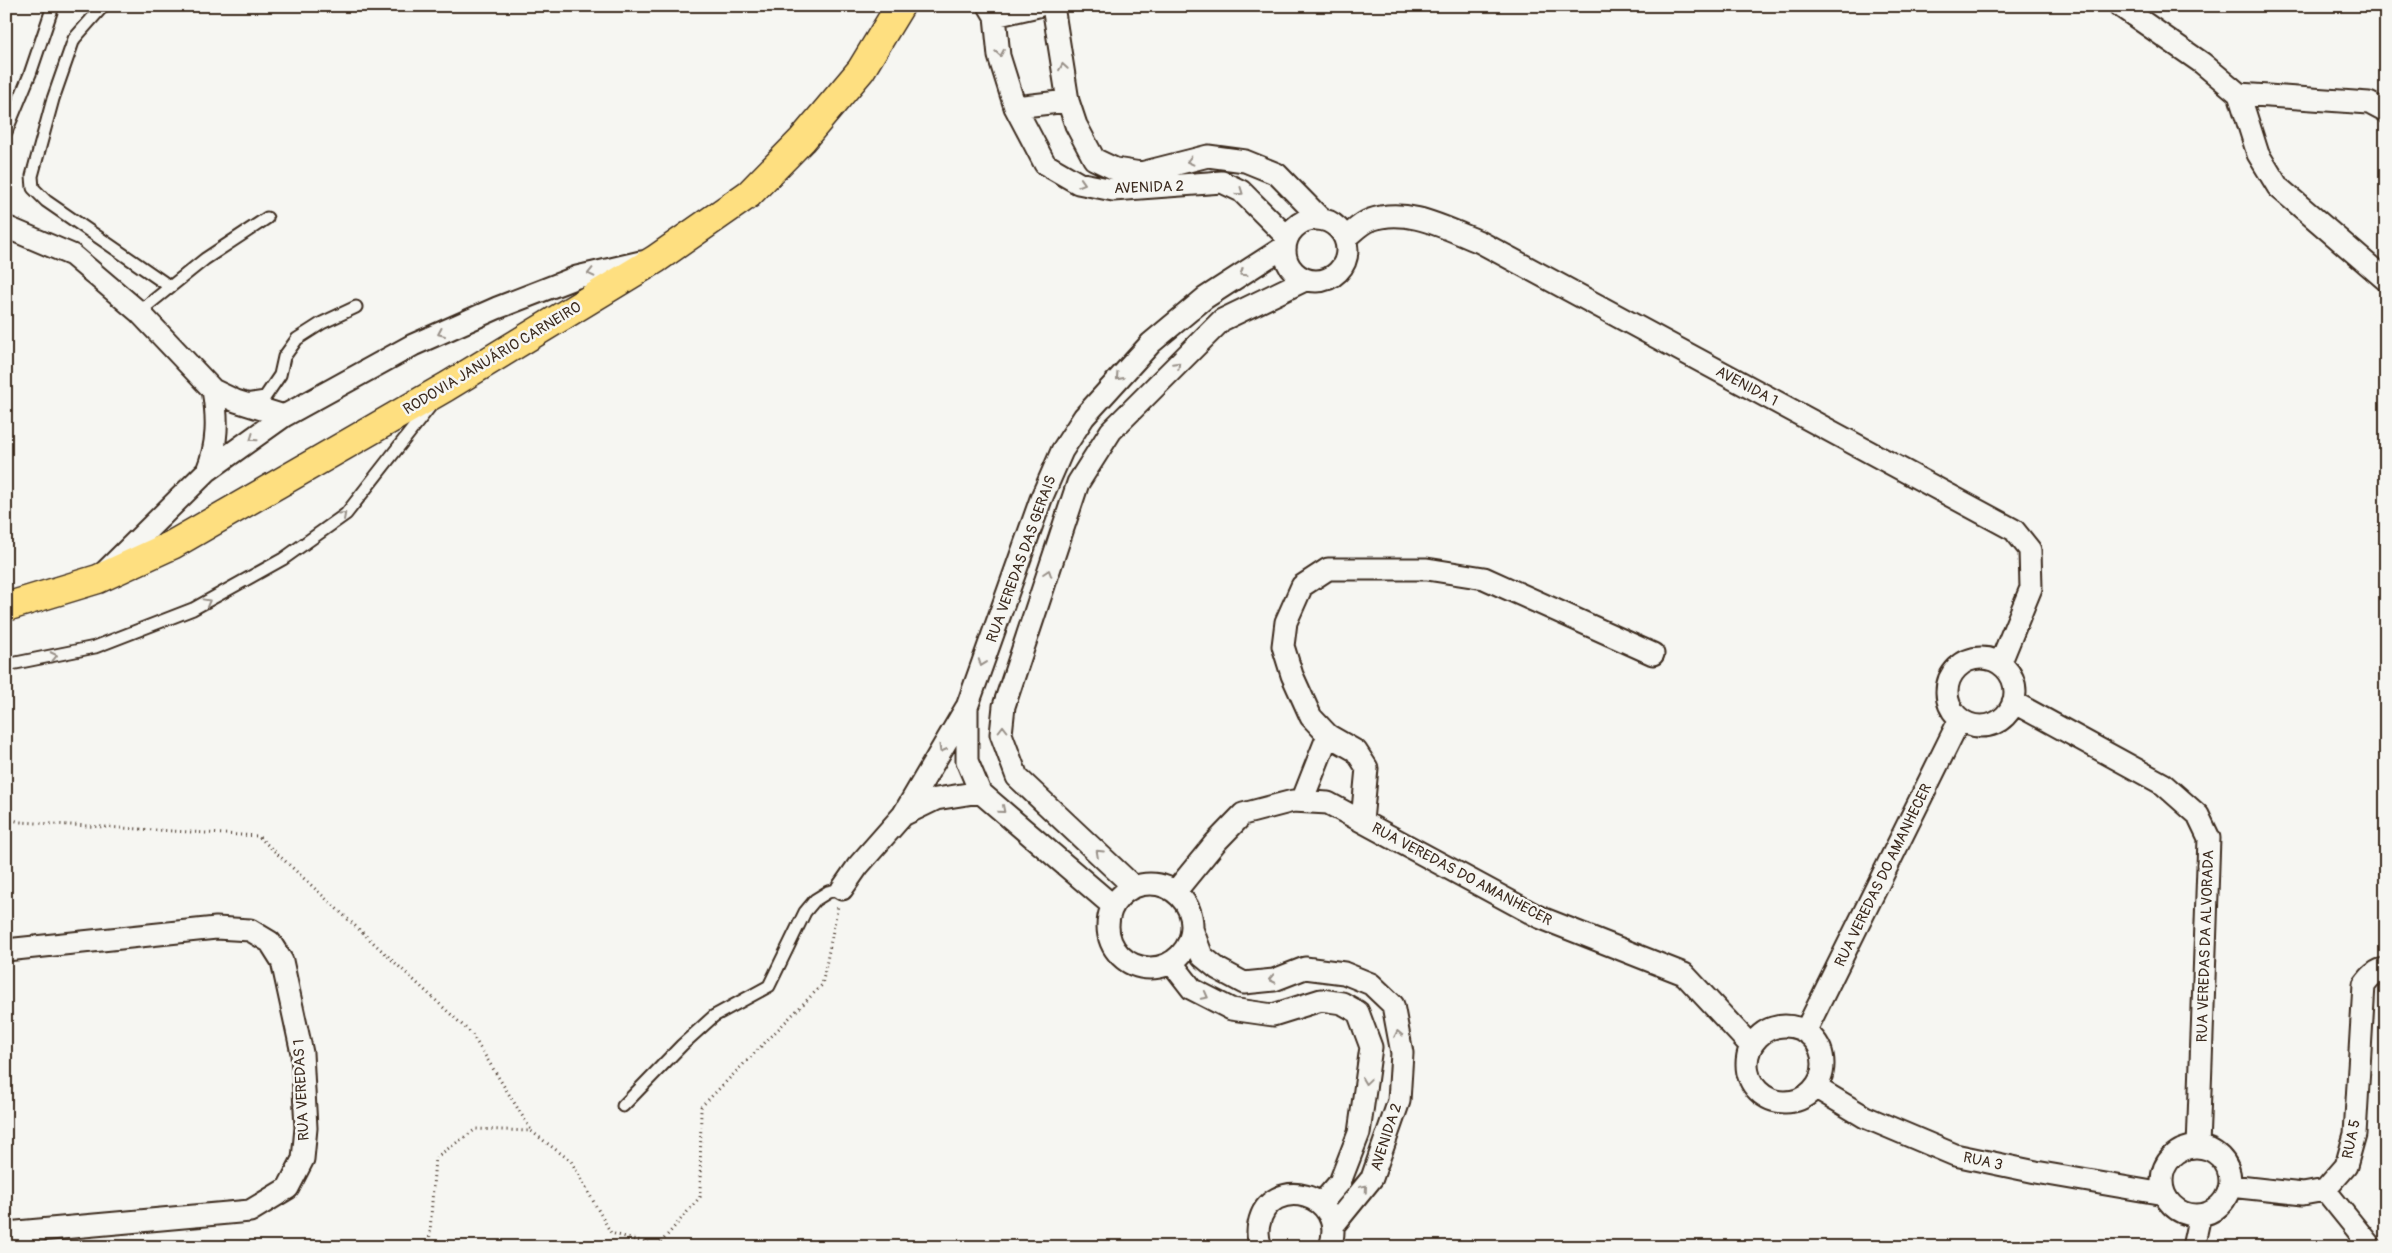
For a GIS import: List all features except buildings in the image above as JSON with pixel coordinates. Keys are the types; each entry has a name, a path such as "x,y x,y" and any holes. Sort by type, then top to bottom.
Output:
{"highway":[{"name":"RODOVIA JANUÁRIO CARNEIRO","path":"6,606 98,579 172,545 446,387 656,259 749,194 802,140 861,70 900,6"}],"street":[{"path":"992,11 1038,6"},
{"name":"AVENIDA 2","path":"1053,6 1068,102 1076,125 1094,159 1115,169 1141,173 1208,156 1245,161 1277,174 1321,219"},
{"path":"2120,6 2202,63 2239,94 2258,154 2278,187 2386,280"},
{"name":"AVENIDA 2","path":"992,11 999,56 1015,107 1045,164 1078,184 1113,190 1222,182 1241,191 1286,242"},
{"path":"2239,94 2369,103 2386,112"},
{"path":"1015,107 1068,102"},
{"name":"AVENIDA 1","path":"1345,238 1369,220 1392,215 1422,219 1480,242 2014,530 2030,550 2031,588 2000,664"},
{"path":"1310,219 1321,219 1335,225 1345,238 1347,248 1346,259 1341,269 1334,276 1324,281 1305,280 1295,274 1289,267 1286,242 1300,222 1310,219"},
{"path":"6,227 72,255 139,312 213,390 236,401 284,416"},
{"name":"RUA VEREDAS DAS GERAIS","path":"1113,906 980,792 967,761 966,707 1041,499 1062,451 1084,417 1151,343 1204,298 1286,242"},
{"path":"98,579 207,471 284,416 413,346 497,308 577,277 656,259"},
{"name":"RUA VEREDAS DAS GERAIS","path":"1134,887 1018,777 1002,734 1004,706 1078,483 1111,431 1222,320 1305,280"},
{"path":"207,471 214,453 218,427 213,390"},
{"path":"1362,821 1368,768 1356,751 1328,735 1312,717 1292,675 1283,646 1286,622 1302,586 1328,569 1428,569 1484,578 1653,654"},
{"path":"1978,658 1989,659 2000,664 2008,671 2013,680 2014,702 2001,720 1991,724 1970,724 1960,719 1952,710 1948,700 1949,683 1958,668 1967,661 1978,658"},
{"name":"RUA VEREDAS DA ALVORADA","path":"2014,702 2163,784 2198,816 2209,838 2198,1147"},
{"path":"842,889 858,866 903,815 966,707"},
{"name":"RUA VEREDAS DO AMANHECER","path":"1805,1032 1960,719"},
{"path":"1302,802 1328,735"},
{"path":"903,815 936,799 980,792"},
{"name":"RUA VEREDAS DO AMANHECER","path":"1175,892 1215,843 1243,814 1293,801 1328,803 1539,917 1684,974 1751,1046"},
{"path":"1155,884 1162,885 1175,892 1185,902 1191,915 1192,929 1189,942 1182,954 1172,962 1159,967 1146,968 1133,964 1122,956 1114,946 1109,934 1109,919 1113,906 1122,894 1134,887 1155,884"},
{"name":"RUA VEREDAS 1","path":"6,950 216,928 250,930 270,942 282,961 302,1053 306,1128 303,1159 288,1188 250,1210 6,1233"},
{"name":"AVENIDA 2","path":"1192,929 1202,956 1218,969 1244,983 1274,980 1305,968 1344,973 1370,984 1393,1005 1402,1053 1399,1101 1372,1178 1333,1226"},
{"name":"AVENIDA 2","path":"1172,962 1192,989 1231,1010 1274,1015 1322,1000 1342,1003 1358,1012 1371,1048 1358,1133 1340,1182 1322,1204"},
{"name":"RUA 5","path":"2325,1190 2346,1166 2355,1134 2364,985 2369,977 2382,969 2386,970"},
{"path":"1775,1027 1794,1027 1805,1032 1814,1040 1820,1051 1821,1070 1815,1087 1805,1096 1794,1101 1782,1102 1769,1099 1759,1092 1751,1082 1747,1070 1747,1058 1751,1046 1759,1036 1775,1027"},
{"name":"RUA 3","path":"1815,1087 1865,1117 1956,1155 2036,1172 2164,1194"},
{"path":"2198,1147 2209,1149 2219,1155 2226,1164 2230,1174 2230,1186 2227,1196 2220,1206 2211,1212 2189,1215 2178,1211 2164,1194 2162,1182 2164,1171 2176,1153 2187,1148 2198,1147"},
{"path":"2230,1186 2303,1194 2325,1190 2372,1247"},
{"path":"1256,1241 1260,1218 1267,1207 1276,1199 1287,1195 1300,1194 1312,1197 1322,1204 1329,1214 1333,1226 1333,1238 1330,1247"},
{"path":"2193,1247 2200,1215"}],"lane":[{"path":"6,132 30,74 53,6"},
{"path":"103,6 74,39 62,69 34,167 32,176 33,188 46,201 169,286"},
{"path":"139,312 169,286 235,237 267,218"},
{"path":"236,401 265,397 280,376 284,357 297,339 322,323 356,307"},
{"path":"6,665 95,648 193,609 283,559 346,514 446,387"},
{"path":"623,1106 682,1045 714,1016 769,986 805,912 815,900 828,892 842,889"}],"path":[{"path":"6,818 20,822 258,836 471,1033 531,1131 571,1161 611,1233 658,1246 700,1197 701,1107 822,985 842,889"},
{"path":"429,1247 435,1158 476,1128 531,1131"}]}
